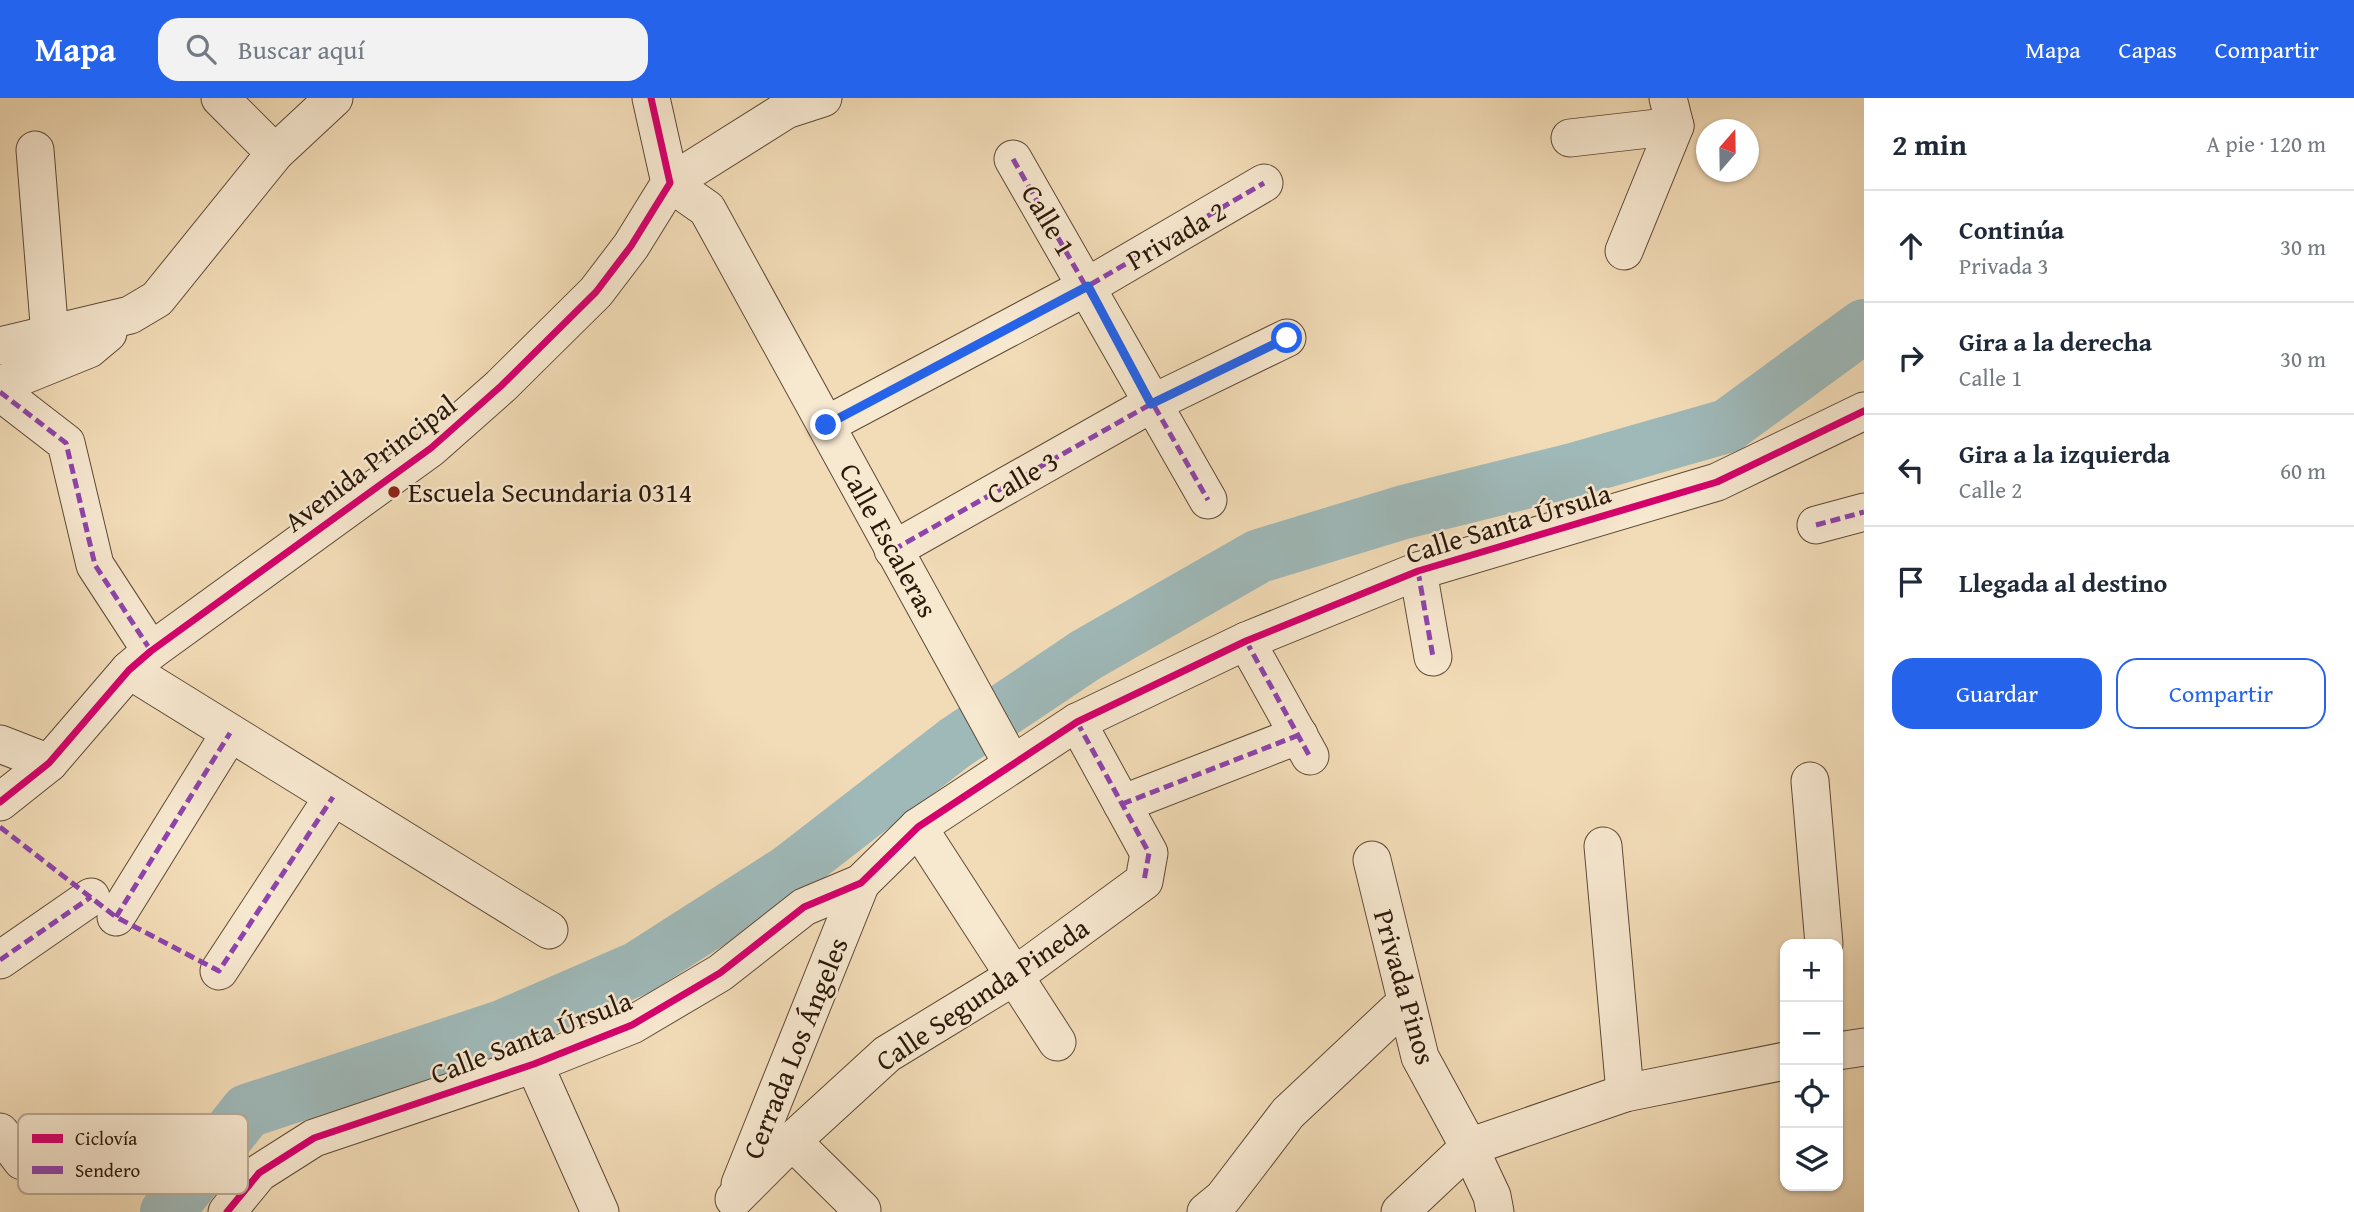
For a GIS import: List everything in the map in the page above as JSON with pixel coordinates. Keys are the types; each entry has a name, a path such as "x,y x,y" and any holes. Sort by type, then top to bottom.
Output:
{"street":[{"path":"219,98 275,153"},
{"path":"0,385 89,349 130,315 157,299 275,153 334,98"},
{"path":"651,98 670,183 786,110 823,98"},
{"path":"1570,138 1672,112"},
{"path":"1624,251 1672,112"},
{"path":"35,150 50,336"},
{"name":"Calle 1","path":"1013,159 1208,500"},
{"name":"Calle Escaleras","path":"670,183 707,209 1012,764"},
{"name":"Avenida Principal","path":"0,802 49,763 140,660 431,448 501,386 596,292 631,246 670,183"},
{"name":"Privada 2","path":"826,425 1088,286 1264,183"},
{"path":"0,346 130,315"},
{"name":"Calle 3","path":"893,550 1151,404 1287,338"},
{"path":"0,392 66,443 94,565 140,660 230,733 549,930"},
{"name":"Calle Santa Úrsula","path":"248,1186 259,1173 314,1138 534,1064 632,1025 720,973 804,908 860,883 918,827 1077,722 1246,641 1418,571 1717,482 1864,411"},
{"path":"1816,525 1864,512"},
{"path":"1418,571 1433,657"},
{"path":"1077,722 1116,793 1305,746 1246,641"},
{"path":"0,960 104,907 230,733"},
{"path":"0,744 49,763"},
{"path":"1810,781 1824,939"},
{"name":"Calle Segunda Pineda","path":"731,1206 792,1141 887,1054 1013,977 1143,881 1149,853 1116,793"},
{"path":"219,971 333,797"},
{"path":"918,827 1057,1042"},
{"path":"1603,846 1625,1093"},
{"name":"Privada Pinos","path":"1372,860 1404,1004 1420,1058 1469,1147 1492,1196 1494,1212"},
{"name":"Cerrada Los Ángeles","path":"731,1206 860,883"},
{"path":"1206,1212 1223,1198 1288,1113 1404,1004"},
{"path":"1843,1050 1864,1047"},
{"path":"1400,1212 1469,1147 1625,1093 1780,1062"},
{"path":"534,1064 600,1212"},
{"path":"0,1132 18,1156"},
{"path":"792,1141 862,1210"},
{"name":"Calle Santa Úrsula","path":"226,1212 241,1194"}],"waterway":[{"path":"245,1114 502,1027 638,968 788,872 955,743 1086,655 1259,556 1404,512 1573,470 1727,426 1864,326"},
{"path":"167,1212 181,1194"}],"marked path":[{"path":"1013,159 1208,500"},
{"path":"826,425 1088,286 1264,183"},
{"path":"893,550 1151,404 1287,338"},
{"path":"0,392 66,443 95,565 151,651"},
{"path":"1816,525 1864,512"},
{"path":"1418,571 1433,657"},
{"path":"1246,641 1310,757"},
{"path":"1077,722 1149,853 1144,881"},
{"path":"116,917 230,733"},
{"path":"1122,804 1299,735"},
{"path":"0,827 116,917 219,971 333,797"},
{"path":"0,960 91,897"}],"cycle path":[{"path":"0,802 49,763 129,670 151,651 431,448 501,386 596,292 631,246 670,183 651,98"},
{"path":"248,1186 259,1173 314,1138 534,1064 632,1025 720,973 804,907 861,883 918,827 1077,722 1246,641 1418,571 1717,482 1864,411"},
{"path":"227,1212 242,1194"}],"place":[{"name":"Escuela Secundaria 0314","path":"394,492"}],"route":[{"path":"826,425 1088,286 1151,404 1287,338"}]}
